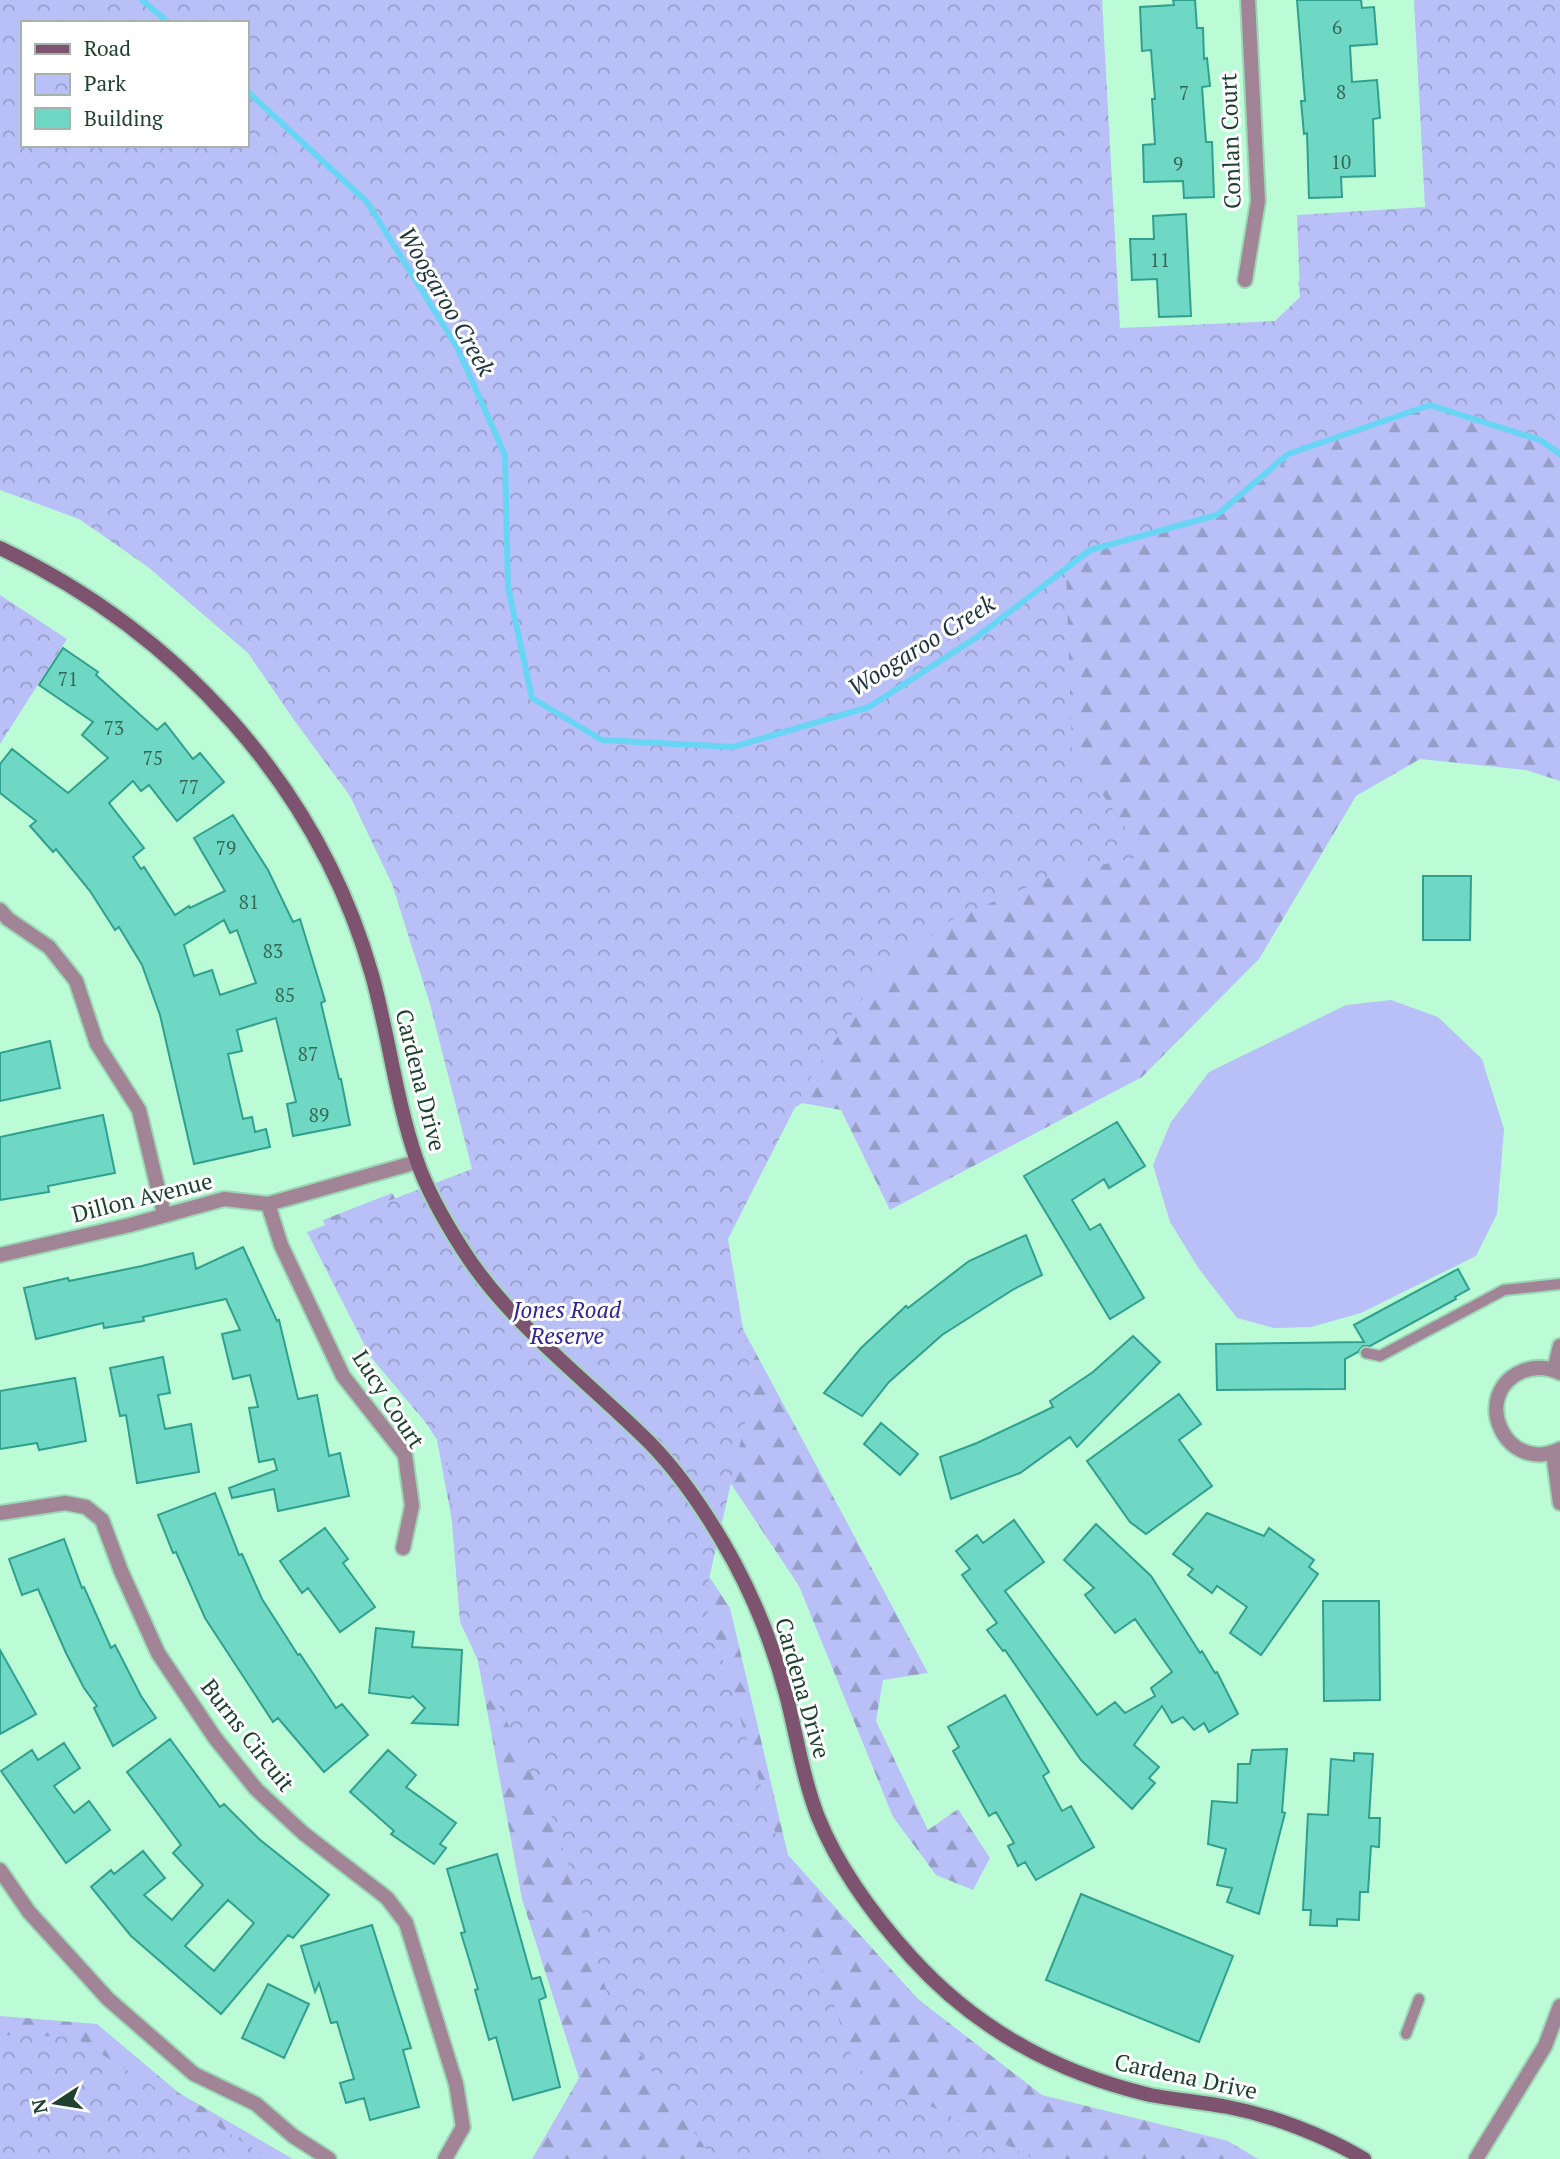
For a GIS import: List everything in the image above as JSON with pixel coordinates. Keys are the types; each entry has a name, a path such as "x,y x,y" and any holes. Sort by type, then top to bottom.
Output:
{"street":[{"name":"Conlan Court","path":"1245,280 1258,201 1248,0"},
{"name":"Cardena Drive","path":"0,548 86,595 198,683 232,719 279,780 322,853 353,919 370,968 387,1032 403,1116 417,1162 442,1217 469,1260 523,1322 654,1447 706,1513 766,1630 780,1672 805,1779 835,1853 879,1919 912,1959 984,2023 1056,2065 1094,2080 1155,2096 1229,2107 1266,2117 1299,2128 1364,2159"},
{"path":"0,910 8,919 50,947 76,981 97,1044 139,1110 164,1214"},
{"name":"Dillon Avenue","path":"0,1255 130,1225 224,1199 268,1204 417,1162"},
{"name":"Lucy Court","path":"268,1204 281,1245 344,1376 405,1455 412,1506 403,1548"},
{"path":"1560,1346 1557,1372 1531,1368 1510,1379 1497,1400 1496,1413 1505,1438 1515,1447 1540,1455 1556,1451 1560,1503"},
{"name":"Burns Circuit","path":"0,1513 65,1503 86,1507 102,1520 121,1572 158,1653 215,1738 256,1789 303,1833 387,1898 406,1923 458,2095 463,2127 445,2159"},
{"path":"0,1870 29,1912 108,1999 194,2074 256,2104 293,2136 329,2159"},
{"path":"1476,2159 1545,2046 1560,2006"}],"lane":[{"path":"1366,1353 1380,1356 1504,1290 1560,1284"},
{"path":"1406,2034 1419,1999"}],"green space":[{"path":"0,0 558,0 665,366 1307,320 1298,283 1313,250 1560,250 1560,781 1526,770 1420,759 1356,796 1259,959 1142,1077 890,1210 841,1110 802,1103 739,1141 721,1210 737,1318 928,1673 883,1680 876,1721 928,1830 958,1809 990,1858 973,1890 936,1875 893,1817 799,1586 644,1353 416,723 0,449"},
{"path":"0,0 1102,0 1120,328 1275,321 1300,297 1297,215 1425,207 1414,0 1560,0 1560,454 1540,440 1430,405 1305,448 1217,515 1090,550 1066,569 1072,750 1145,856 1060,873 951,920 869,989 809,1080 728,1239 753,1388 704,1600 788,1874 856,2068 1034,2159 713,2159 615,2018 556,1826 460,1622 446,1447 370,1356 307,1232 472,1169 430,1004 392,884 350,796 248,653 148,567 79,519 0,490"},
{"path":"0,595 67,639 0,744"},
{"path":"1391,1000 1438,1017 1482,1059 1504,1129 1497,1214 1476,1256 1361,1313 1311,1327 1274,1328 1237,1318 1199,1269 1170,1222 1153,1165 1171,1122 1209,1072 1346,1005"},
{"name":"Jones Road Reserve","path":"392,1193 446,1283 649,1486 730,1608 788,1855 918,1999 1042,2095 1228,2141 1258,2159 532,2159 579,2078 522,1899 437,1440 359,1319 323,1220"},
{"path":"0,2016 97,2024 179,2093 293,2159 0,2159"},
{"path":"0,2035 74,2037 270,2159 0,2159"}],"building":[{"path":"1173,0 1195,0 1197,28 1203,28 1204,59 1207,58 1210,86 1202,87 1206,142 1212,142 1214,197 1184,198 1183,181 1144,182 1143,145 1155,144 1152,99 1155,99 1151,50 1142,51 1140,7 1174,5"},
{"path":"1297,0 1361,0 1362,8 1374,7 1377,44 1350,46 1352,82 1377,80 1380,118 1373,119 1375,176 1341,177 1342,197 1309,198 1307,133 1304,134 1301,101 1305,101"},
{"path":"1186,214 1191,316 1159,317 1157,279 1132,280 1130,239 1154,239 1153,216"},
{"path":"63,648 98,672 96,675 157,730 165,723 193,759 200,753 224,782 177,821 149,785 141,791 133,781 109,803 144,848 133,857 141,869 144,867 175,915 225,891 194,838 233,815 268,870 293,922 300,919 325,1001 321,1003 350,1125 293,1136 287,1104 296,1102 276,1018 237,1030 242,1051 228,1054 243,1119 252,1117 255,1132 266,1129 270,1147 194,1164 160,1015 142,965 119,927 115,930 90,891 56,849 53,852 30,826 36,821 0,793 0,764 12,749 68,793 108,758 82,735 93,722 39,685","holes":["224,920 230,933 237,930 256,983 220,995 212,970 194,976 184,945"]},
{"path":"1423,876 1471,876 1470,940 1423,940"},
{"path":"50,1041 60,1088 0,1101 0,1053"},
{"path":"103,1115 115,1173 48,1186 49,1192 0,1200 0,1137"},
{"path":"1117,1122 1145,1166 1109,1188 1104,1179 1072,1200 1090,1230 1100,1224 1144,1298 1110,1319 1024,1176"},
{"path":"1026,1235 1042,1275 1014,1289 942,1335 889,1382 862,1416 824,1393 861,1348 906,1306 908,1308 969,1261"},
{"path":"243,1247 277,1321 279,1320 298,1399 317,1395 329,1456 340,1453 349,1496 278,1511 274,1489 232,1498 229,1488 277,1470 274,1459 259,1462 249,1408 258,1407 250,1375 233,1379 222,1334 240,1330 226,1299 143,1317 144,1321 104,1328 103,1323 36,1339 24,1288 142,1266 193,1253 196,1269"},
{"path":"1458,1269 1469,1289 1455,1297 1456,1299 1370,1346 1363,1346 1345,1359 1345,1389 1217,1390 1216,1344 1364,1342 1354,1325"},
{"path":"1133,1336 1160,1362 1077,1447 1070,1437 1020,1473 951,1499 940,1457 977,1443 1053,1407 1050,1401 1093,1372"},
{"path":"163,1357 170,1393 158,1395 165,1429 191,1424 199,1472 137,1483 126,1415 120,1416 110,1368"},
{"path":"75,1378 86,1441 39,1450 37,1443 0,1449 0,1391"},
{"path":"1179,1394 1201,1424 1179,1440 1212,1486 1146,1534 1130,1522 1087,1461"},
{"path":"881,1423 918,1454 900,1475 864,1444"},
{"path":"215,1493 239,1555 242,1554 262,1599 336,1708 342,1704 368,1735 324,1772 278,1718 273,1722 205,1618 176,1552 173,1553 158,1515"},
{"path":"1207,1513 1264,1536 1269,1528 1314,1560 1309,1567 1318,1574 1261,1655 1230,1633 1247,1607 1217,1586 1212,1593 1188,1575 1193,1569 1173,1554"},
{"path":"1014,1520 1044,1562 1005,1591 1097,1715 1115,1702 1125,1713 1155,1696 1151,1688 1172,1672 1135,1619 1115,1633 1085,1595 1094,1588 1064,1560 1096,1524 1151,1576 1200,1653 1202,1651 1215,1673 1217,1672 1238,1714 1209,1732 1204,1723 1194,1730 1183,1717 1172,1723 1162,1706 1134,1745 1159,1767 1149,1778 1155,1783 1132,1809 1081,1760 1005,1650 1003,1651 987,1630 997,1623 962,1575 970,1569 956,1551 977,1535 983,1543"},
{"path":"325,1528 348,1559 343,1563 375,1607 340,1632 308,1588 302,1593 280,1561"},
{"path":"64,1539 82,1588 84,1587 111,1648 115,1645 141,1696 156,1718 113,1746 94,1708 97,1706 84,1688 66,1653 38,1589 22,1595 9,1559"},
{"path":"1323,1601 1379,1601 1380,1700 1324,1701"},
{"path":"376,1628 414,1632 412,1647 462,1650 458,1725 412,1723 425,1708 413,1696 410,1698 369,1693"},
{"path":"0,1650 36,1714 0,1734"},
{"path":"1005,1695 1049,1772 1043,1776 1062,1811 1071,1806 1094,1847 1036,1880 1025,1862 1018,1866 1008,1846 1014,1843 996,1812 989,1816 953,1751 959,1747 948,1727"},
{"path":"170,1739 220,1807 224,1804 259,1839 329,1895 293,1938 288,1935 221,2014 131,1936 91,1887 111,1870 114,1874 143,1851 165,1878 144,1895 172,1920 203,1885 173,1853 181,1845 127,1772","holes":["228,1900 254,1923 214,1971 185,1946"]},
{"path":"64,1743 80,1768 54,1786 74,1813 89,1801 110,1830 66,1863 1,1771 32,1750 38,1760"},
{"path":"1287,1749 1282,1812 1285,1813 1259,1914 1227,1902 1232,1888 1217,1885 1226,1849 1208,1844 1212,1801 1237,1803 1238,1764 1250,1764 1252,1750"},
{"path":"388,1750 416,1775 406,1787 456,1823 440,1844 446,1848 434,1864 391,1834 394,1831 350,1792"},
{"path":"1354,1753 1373,1754 1369,1818 1380,1818 1379,1847 1371,1846 1368,1892 1360,1892 1359,1920 1337,1919 1337,1926 1310,1925 1311,1910 1303,1910 1308,1814 1328,1815 1331,1759 1354,1761"},
{"path":"497,1854 532,1979 540,1977 546,1997 539,2000 560,2087 513,2100 496,2037 489,2040 475,1990 478,1989 461,1933 465,1932 447,1869"},
{"path":"1081,1894 1233,1956 1199,2042 1046,1980"},
{"path":"372,1925 411,2048 403,2050 419,2107 370,2120 364,2098 346,2103 340,2083 354,2079 337,2022 331,2023 319,1983 315,1992 301,1946"},
{"path":"268,1984 309,2004 284,2058 242,2038"}],"waterway":[{"name":"Woogaroo Creek","path":"142,0 167,21"},
{"name":"Woogaroo Creek","path":"248,92 367,202 457,347 505,455 508,587 532,698 602,740 733,747 869,707 977,637 1090,550 1217,515 1288,454 1430,405 1540,440 1560,454"}]}
